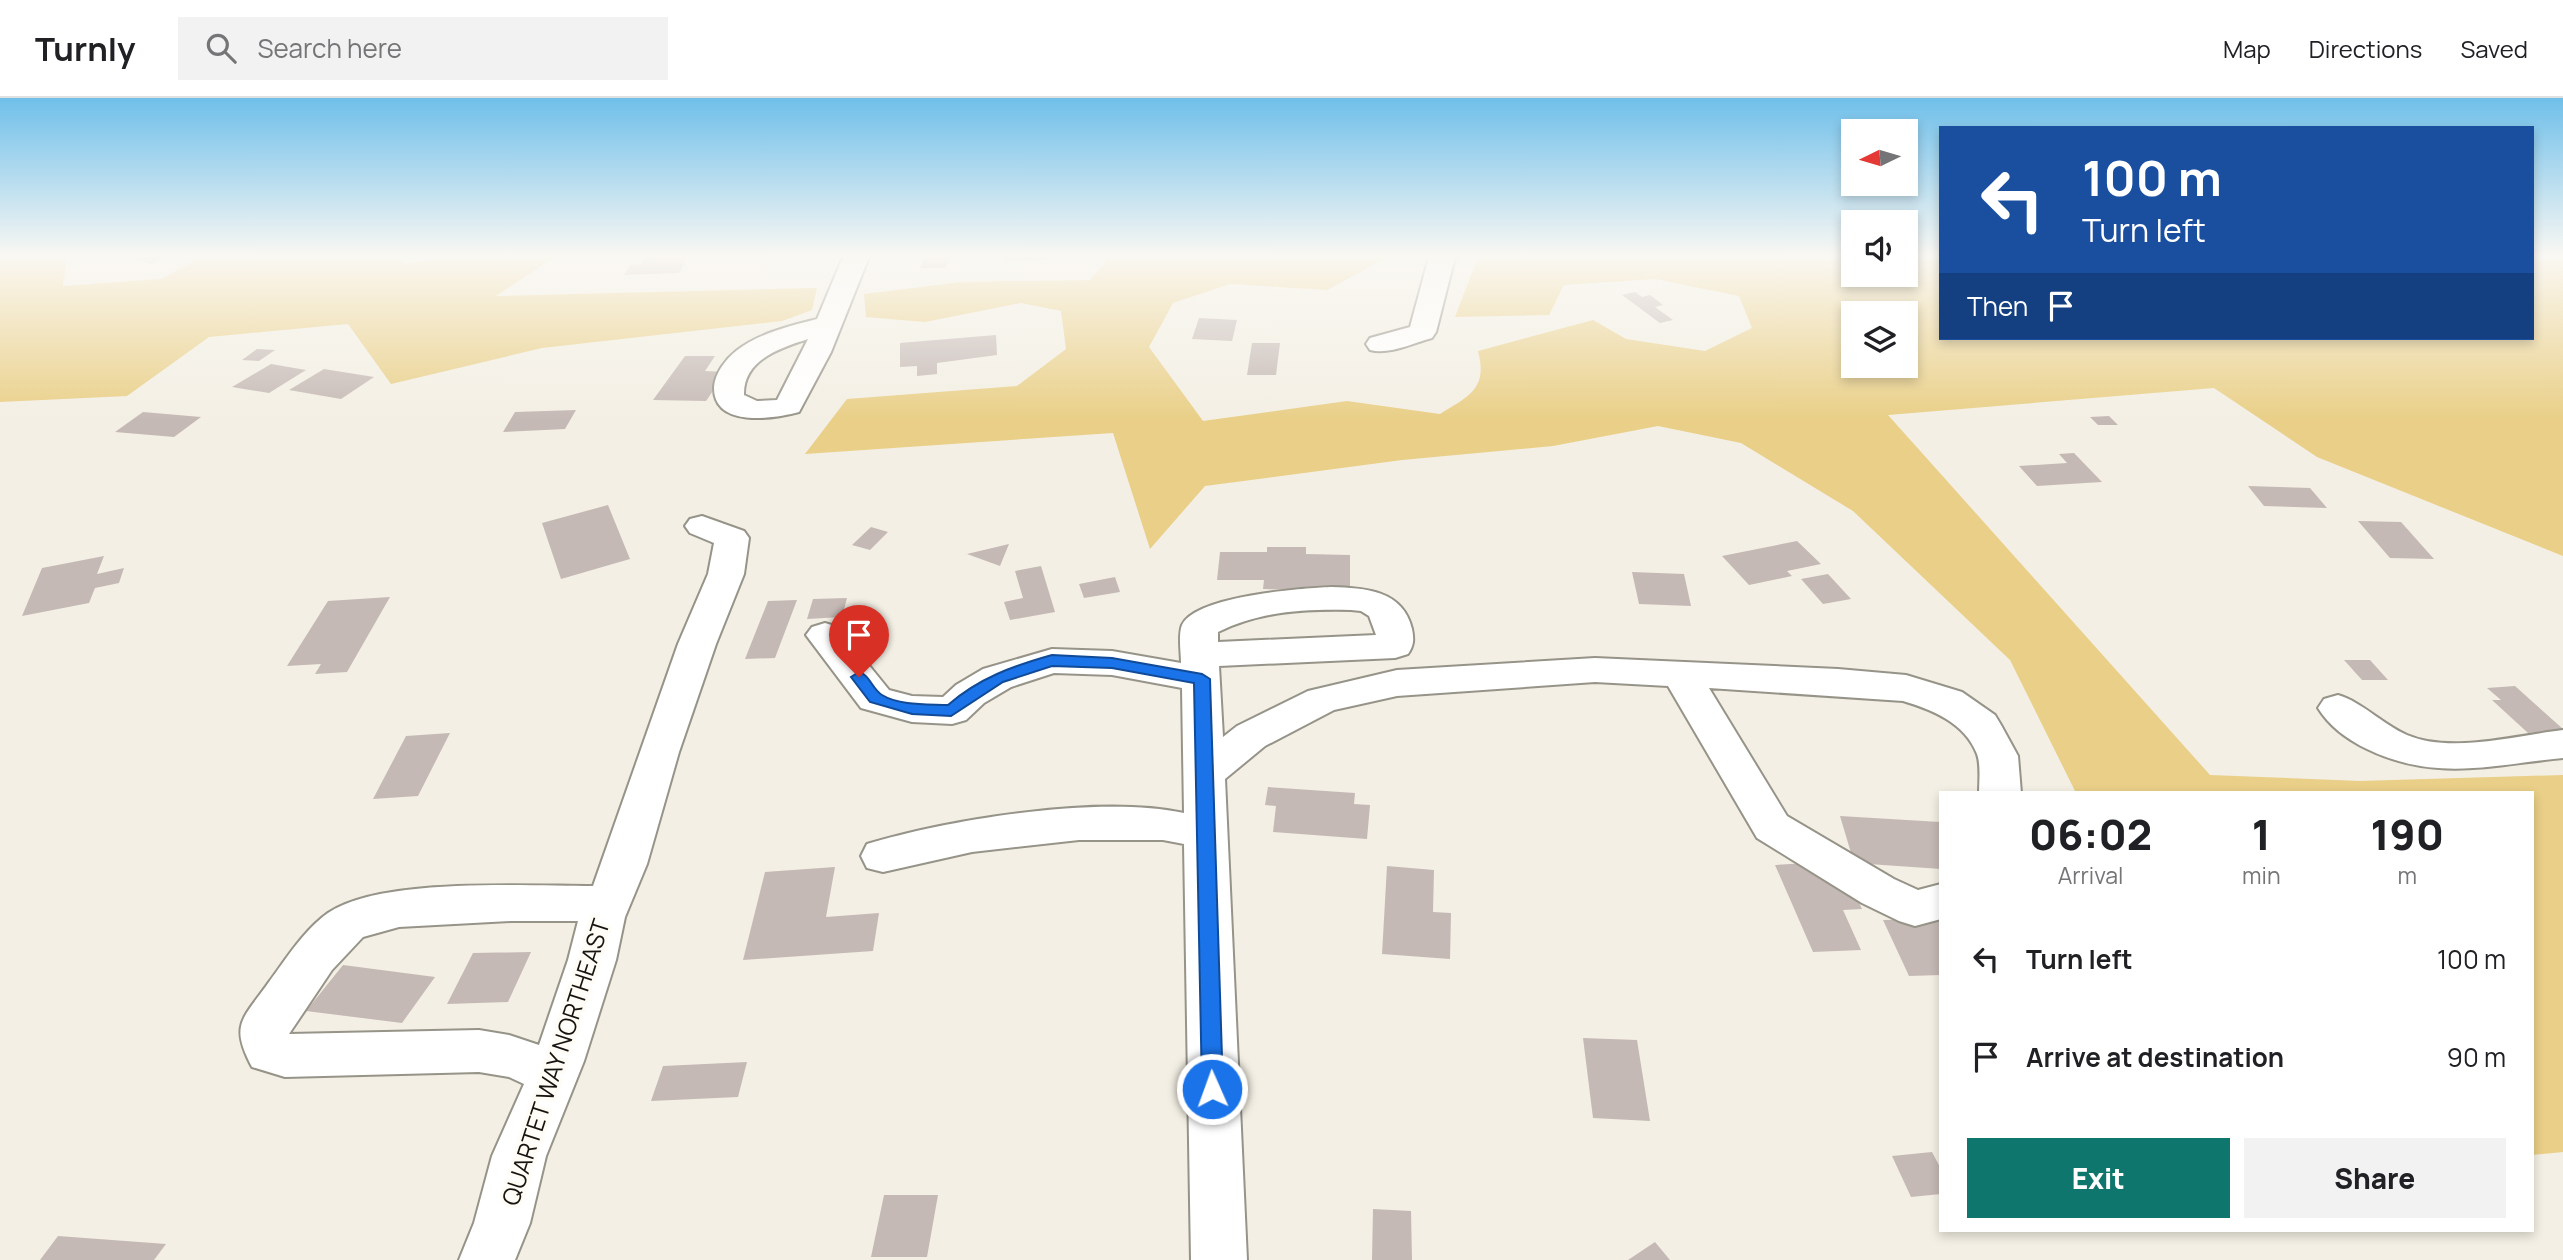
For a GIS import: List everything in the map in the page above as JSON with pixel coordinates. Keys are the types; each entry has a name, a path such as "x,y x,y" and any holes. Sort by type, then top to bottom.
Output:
{"street":[{"path":"827,325 833,311"},
{"path":"1380,344 1422,332 1428,311"},
{"name":"QUARTET WAY NORTHEAST","path":"487,1260 502,1223 519,1156 554,1075 696,644 726,574 732,538 702,526"},
{"path":"825,635 875,699 912,709 951,711 970,694 997,678 1052,660 1112,663 1200,654 1219,1260"},
{"path":"1204,775 1251,736 1322,700 1397,683 1595,670 1906,688 1948,701 1981,725 1998,756 2000,791"},
{"path":"1680,673 1772,827 1878,891 1915,908 1939,902"},
{"path":"2338,708 2371,734 2412,752 2434,757 2478,756 2563,744"},
{"path":"883,856 972,836 1079,824 1163,824 1205,833"},
{"path":"554,1075 528,1061 498,1053 285,1056 270,1052 264,1041 264,1028 332,937 347,924 364,917 386,911 616,884"}],"shaded area":[{"path":"0,311 809,311 782,321 542,348 391,384 348,324 209,337 127,396 0,402"},
{"path":"865,311 979,311 925,322 866,317"},
{"path":"1061,311 1169,311 1149,347 1203,421 1347,401 1440,414 1474,390 1480,374 1478,351 1593,320 1626,339 1705,351 1752,328 1745,311 1841,311 1841,378 1918,378 1918,311 1939,311 1939,340 2534,340 2534,311 2563,311 2563,556 2317,457 2214,388 1888,415 2210,775 2360,781 2563,775 2563,1152 2534,1155 2534,791 2075,791 2010,660 1853,511 1741,443 1658,426 1553,446 1402,460 1205,486 1150,549 1113,433 805,454 847,399 1017,386 1066,349"},
{"path":"1457,311 1551,311 1549,315 1455,317"}],"building":[{"path":"1644,311 1661,311 1673,320 1660,323"},
{"path":"1199,318 1237,320 1232,341 1192,339"},
{"path":"996,335 997,355 937,363 937,374 917,376 917,366 900,367 900,343"},
{"path":"1252,343 1280,343 1276,375 1247,375"},
{"path":"257,349 275,350 259,361 242,360"},
{"path":"685,356 715,356 705,371 726,372 706,401 653,400"},
{"path":"271,364 306,370 269,393 232,387"},
{"path":"324,369 374,377 341,399 289,390"},
{"path":"576,410 565,429 503,432 515,412"},
{"path":"143,412 201,417 174,437 115,432"},
{"path":"2109,416 2118,425 2098,425 2090,417"},
{"path":"2074,453 2102,482 2037,486 2019,466 2067,463 2059,454"},
{"path":"2248,486 2310,488 2327,508 2264,506"},
{"path":"608,505 630,559 561,579 542,523"},
{"path":"2358,521 2401,522 2434,559 2390,558"},
{"path":"871,527 888,532 870,550 852,545"},
{"path":"1797,541 1821,564 1787,571 1792,576 1749,585 1722,556"},
{"path":"1009,544 1000,566 967,554"},
{"path":"1267,547 1306,547 1306,554 1350,555 1350,591 1263,589 1264,580 1217,580 1220,552 1267,552"},
{"path":"104,556 97,574 124,568 119,583 95,588 89,603 22,616 42,568"},
{"path":"1041,566 1055,612 1010,620 1004,602 1023,598 1015,571"},
{"path":"1632,572 1684,574 1691,606 1639,604"},
{"path":"1828,574 1851,599 1823,604 1801,579"},
{"path":"1115,577 1120,592 1084,598 1079,584"},
{"path":"390,597 347,672 315,674 321,664 287,666 328,601"},
{"path":"847,598 842,617 807,619 813,599"},
{"path":"797,600 775,658 745,659 768,601"},
{"path":"2344,660 2370,660 2388,680 2362,680"},
{"path":"2515,686 2563,730 2528,733 2492,700 2501,700 2487,688"},
{"path":"450,733 418,796 373,799 406,736"},
{"path":"1268,787 1355,793 1354,804 1370,805 1367,839 1273,832 1276,806 1265,805"},
{"path":"1840,816 1939,822 1939,869 1854,863"},
{"path":"1824,862 1847,878 1862,909 1843,910 1861,950 1813,952 1775,865"},
{"path":"1387,866 1434,870 1433,912 1451,913 1450,959 1382,954"},
{"path":"835,867 826,917 879,913 873,951 743,960 765,872"},
{"path":"1939,919 1939,975 1909,976 1883,920"},
{"path":"531,952 508,1002 447,1004 473,953"},
{"path":"343,965 435,977 402,1023 306,1011"},
{"path":"1583,1038 1637,1040 1650,1121 1593,1118"},
{"path":"747,1062 738,1097 651,1101 663,1066"},
{"path":"1932,1152 1939,1165 1939,1194 1911,1197 1892,1156"},
{"path":"884,1195 938,1195 927,1257 871,1257"},
{"path":"1373,1209 1411,1211 1412,1260 1372,1260"},
{"path":"58,1236 166,1244 154,1260 40,1260"},
{"path":"1655,1242 1670,1260 1628,1260"}],"route":[{"path":"859,677 875,699 912,709 951,711 970,694 997,678 1052,660 1112,663 1202,679 1212,1089"}]}
